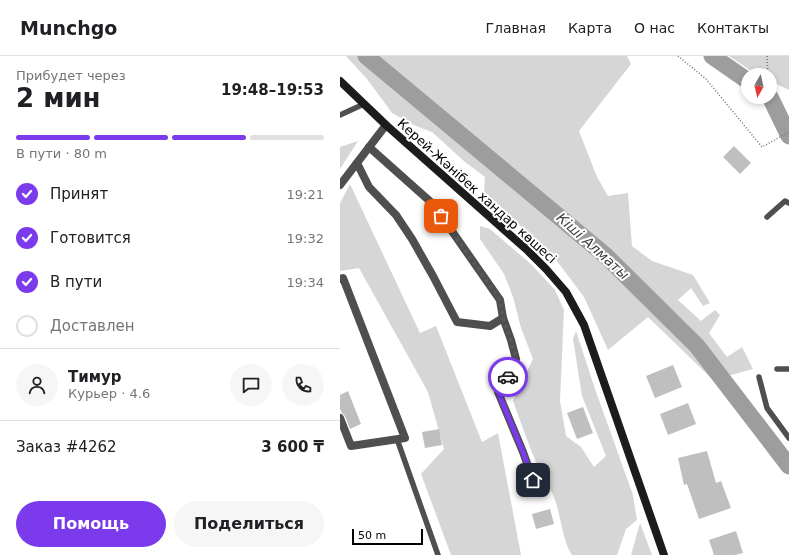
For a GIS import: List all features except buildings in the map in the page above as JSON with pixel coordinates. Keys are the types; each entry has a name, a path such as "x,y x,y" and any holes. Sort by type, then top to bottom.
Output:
{"main road":[{"name":"Керей-Жәнібек хандар көшесі","path":"340,81 386,125 526,249 566,292 584,326 664,555"}],"street":[{"path":"340,185 386,125"},
{"path":"369,147 433,204 500,300 503,318 516,359 513,373 498,384 498,392 533,480"},
{"path":"357,163 369,187 396,215 412,239 457,322 490,326 503,318"},
{"path":"340,279 343,278 405,438 351,446 340,418"}],"lane":[{"path":"340,115 364,104"},
{"path":"768,217 785,200 789,203"},
{"path":"777,368 789,369"},
{"path":"759,377 767,408 789,438"},
{"path":"397,439 438,555"}],"path":[{"path":"678,56 706,79 762,147 789,132"},
{"path":"767,56 768,68"}],"shaded area":[{"path":"346,56 627,56 631,64 579,131 597,177 608,196 628,193 632,246 652,261 693,275 710,303 703,306 691,288 678,300 701,321 715,310 720,315 709,333 727,357 742,347 753,369 713,380 648,317 608,350 584,297 554,257 484,192 485,177 465,162 432,132 416,126 392,113 367,79"},
{"path":"729,56 789,56 789,90 777,84 777,68 747,68"},
{"path":"358,141 340,169 340,147"},
{"path":"350,184 420,333 436,326 482,442 498,433 521,555 451,555 421,474 444,449 428,392 359,268 340,271 340,203"},
{"path":"480,226 490,229 532,265 555,290 564,310 560,401 566,436 581,447 594,467 606,456 582,396 573,339 576,331 633,495 637,520 626,529 617,555 572,555 566,542 555,500 538,467 513,401 533,359 521,328 513,297 504,274 480,239"},
{"path":"640,523 652,555 631,555"}],"waterway":[{"name":"Кіші Алматы","path":"366,56 605,255 697,346 789,466"},
{"path":"712,56 741,76"},
{"path":"773,104 789,136"}],"way so far":[{"path":"441,216 500,300 503,318 516,359 513,373 508,377"}],"route":[{"path":"508,377 498,384 498,392 533,480"}]}
